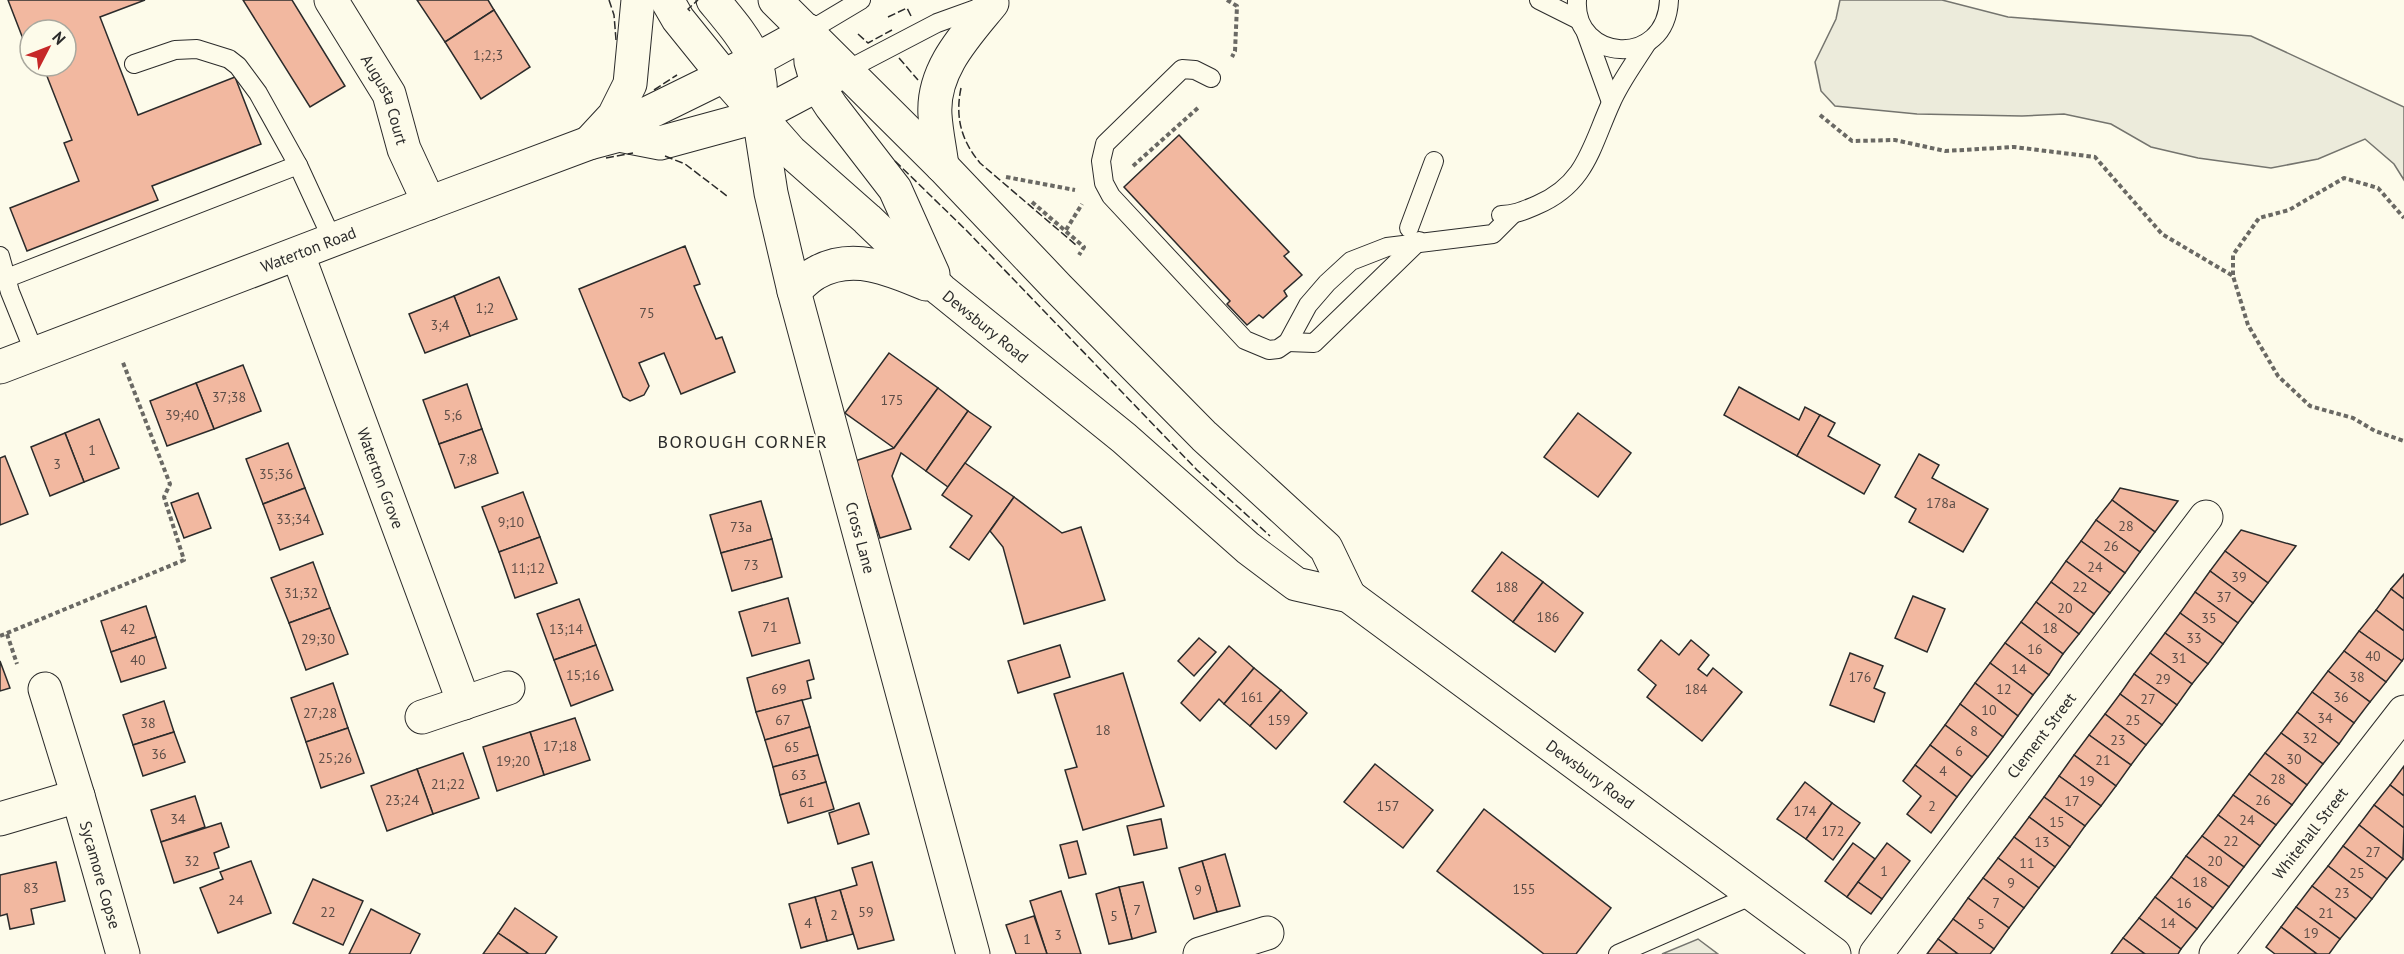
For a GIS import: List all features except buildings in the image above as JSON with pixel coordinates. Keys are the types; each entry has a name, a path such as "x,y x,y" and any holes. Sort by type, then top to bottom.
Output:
{"main road":[{"name":"Augusta Court","path":"331,0 389,93 404,149 429,203"},
{"path":"638,0 630,84 604,139 660,143 759,116 847,70"},
{"name":"Dewsbury Road","path":"667,0 678,19 724,76 790,151 867,219 941,290 1124,438 1248,548 1296,584 1348,596 1834,954"},
{"path":"713,0 735,25 756,60"},
{"name":"Dewsbury Road","path":"775,0 942,166 1204,436 1326,548 1348,596"},
{"path":"942,166 935,113 938,89 945,68 960,42 996,1"},
{"name":"Waterton Road","path":"0,367 429,203 604,139 648,113 809,32"},
{"path":"809,32 812,62 818,86 895,189 941,290"},
{"name":"Cross Lane","path":"756,60 762,92 759,116 771,193 794,291 974,954"},
{"name":"Waterton Grove","path":"298,255 464,703"},
{"path":"794,291 817,272 850,262 886,267 941,290"},
{"name":"Clement Street","path":"1876,954 2206,517"},
{"path":"422,717 508,688"},
{"name":"Sycamore Copse","path":"45,689 123,954"},
{"name":"Whitehall Street","path":"2217,954 2404,712"},
{"path":"0,819 78,795"},
{"path":"1216,952 1267,933"}],"lane":[{"path":"809,32 861,0"},
{"path":"1539,0 1583,26 1608,47 1634,48 1647,43 1657,35 1665,23 1669,0"},
{"path":"1577,0 1583,26 1611,102"},
{"path":"847,70 938,23 996,1"},
{"path":"1211,78 1195,69 1182,69 1105,144 1097,188 1111,196 1245,340 1269,350 1278,349 1288,342 1308,305 1351,261 1414,235 1493,234 1504,215 1555,197 1588,160 1611,102 1647,43"},
{"path":"134,64 175,50 197,49 229,59 249,78 298,165 333,241"},
{"path":"1288,342 1314,343 1414,235 1434,161"},
{"path":"7,278 298,165"},
{"path":"0,256 10,292 35,354"},
{"path":"1618,954 1753,895"}],"path":[{"path":"1227,0 1237,6 1235,51 1231,62"},
{"path":"1066,230 1097,188 1125,174 1203,104"},
{"path":"1820,115 1852,141 1895,140 1946,151 2014,147 2095,157 2162,234 2233,276"},
{"path":"999,176 1097,188"},
{"path":"2404,218 2378,189 2344,178 2289,210 2259,218 2233,255 2233,276 2248,325 2278,376 2310,406 2353,418 2375,431 2404,441"},
{"path":"0,636 184,560 164,497 170,484 109,326"}],"shaded area":[{"path":"1840,0 1942,0 2008,17 2251,36 2404,107 2404,180 2394,164 2365,139 2318,159 2271,168 2198,158 2151,147 2111,124 2064,114 2022,116 1917,114 1835,106 1821,91 1815,62 1836,19"},
{"path":"1698,939 1718,954 1662,954"}],"fence":[{"path":"609,0 614,15 616,40"},
{"path":"690,11 688,9 698,0"},
{"path":"888,17 907,8 911,16"},
{"path":"858,34 868,43 892,30"},
{"path":"899,58 918,80"},
{"path":"654,90 677,75"},
{"path":"961,88 959,118 964,137 973,154 980,163 1076,245"},
{"path":"606,158 633,153"},
{"path":"665,156 685,164 727,196"},
{"path":"895,161 967,231 1197,470 1270,536"}],"district":[{"name":"BOROUGH CORNER","path":"743,442"}]}
